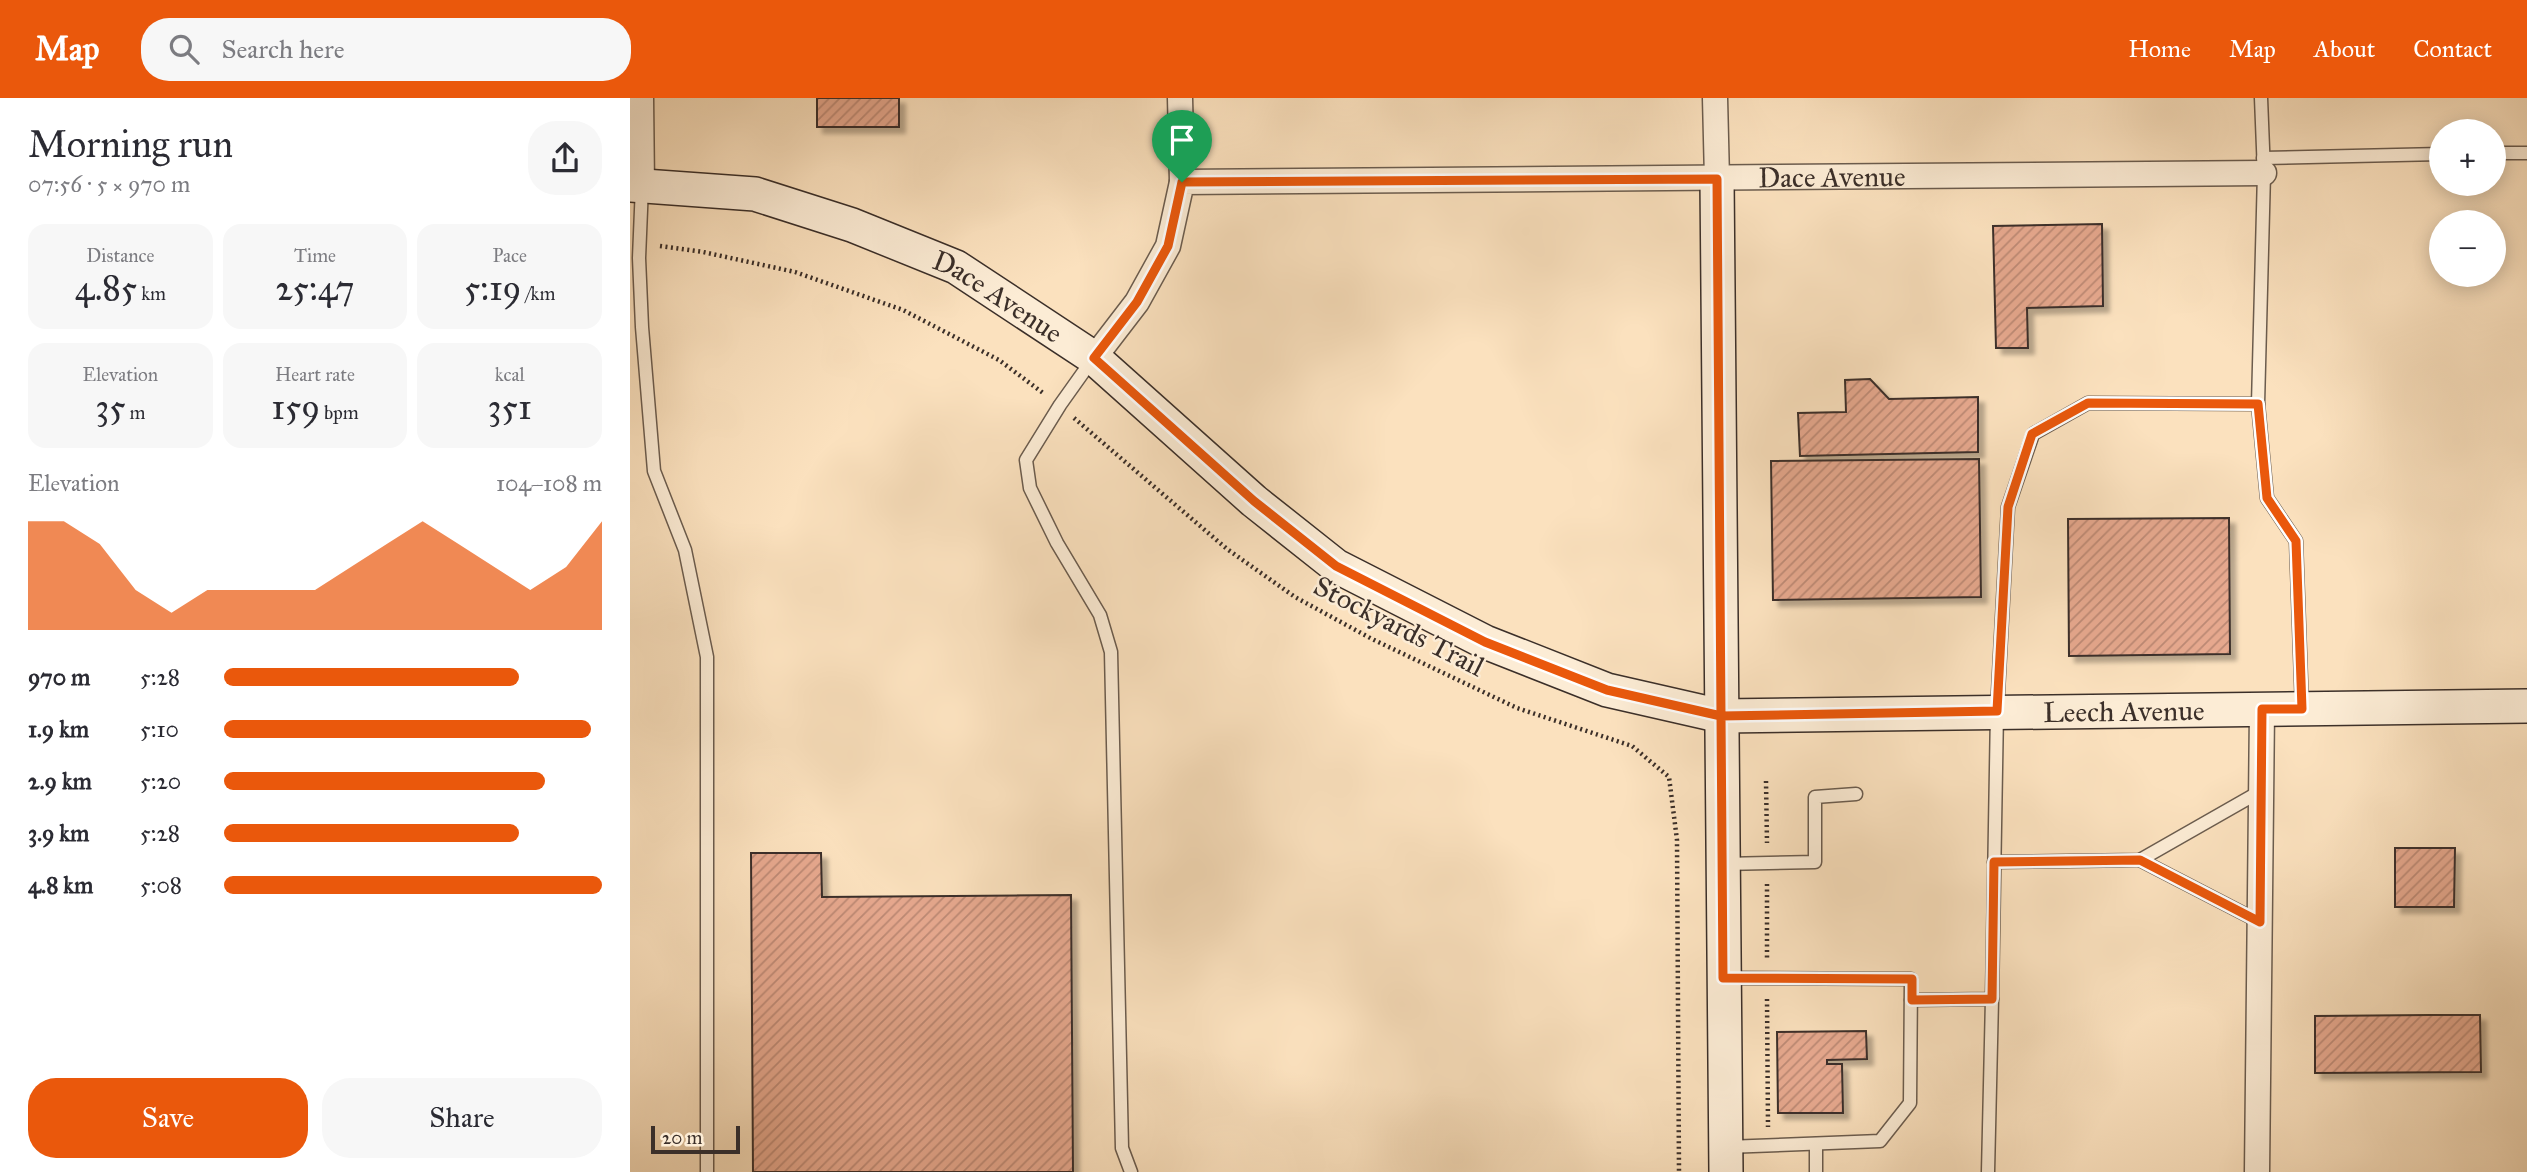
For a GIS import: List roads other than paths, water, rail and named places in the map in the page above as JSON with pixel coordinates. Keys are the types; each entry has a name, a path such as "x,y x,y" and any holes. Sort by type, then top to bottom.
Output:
{"main road":[{"path":"1717,179 1725,1160"},
{"name":"Dace Avenue","path":"636,185 755,194 852,225 956,267 1094,358"},
{"name":"Leech Avenue","path":"1094,358 1254,501 1336,566 1485,642 1607,690 1721,716 2527,706"}],"street":[{"path":"636,185 641,98"},
{"path":"1180,98 1182,182"},
{"path":"1715,98 1717,179"},
{"name":"Dace Avenue","path":"1094,358 1137,302 1168,246 1182,182 1717,179 2264,165"},
{"path":"2257,1172 2262,709"}],"lane":[{"path":"2261,98 2264,165 2258,404 2267,498 2296,541 2302,709"},
{"path":"2506,153 2527,153"},
{"path":"2264,165 2429,155"},
{"path":"636,185 642,327 654,471 685,550 707,657 707,1172"},
{"path":"1094,358 1060,405 1026,460 1030,488 1057,543 1100,615 1111,652 1122,1148 1131,1172"},
{"path":"1988,1172 1997,711 2008,507 2032,434 2088,403 2258,404"},
{"path":"2140,860 2261,791"},
{"path":"1723,864 1815,862 1815,796 1856,794"},
{"path":"1994,862 2140,860 2260,922"},
{"path":"1723,978 1912,979 1910,1103 1880,1142 1816,1144 1725,1160"},
{"path":"1912,1000 1992,999"},
{"path":"1816,1144 1816,1172"}]}
